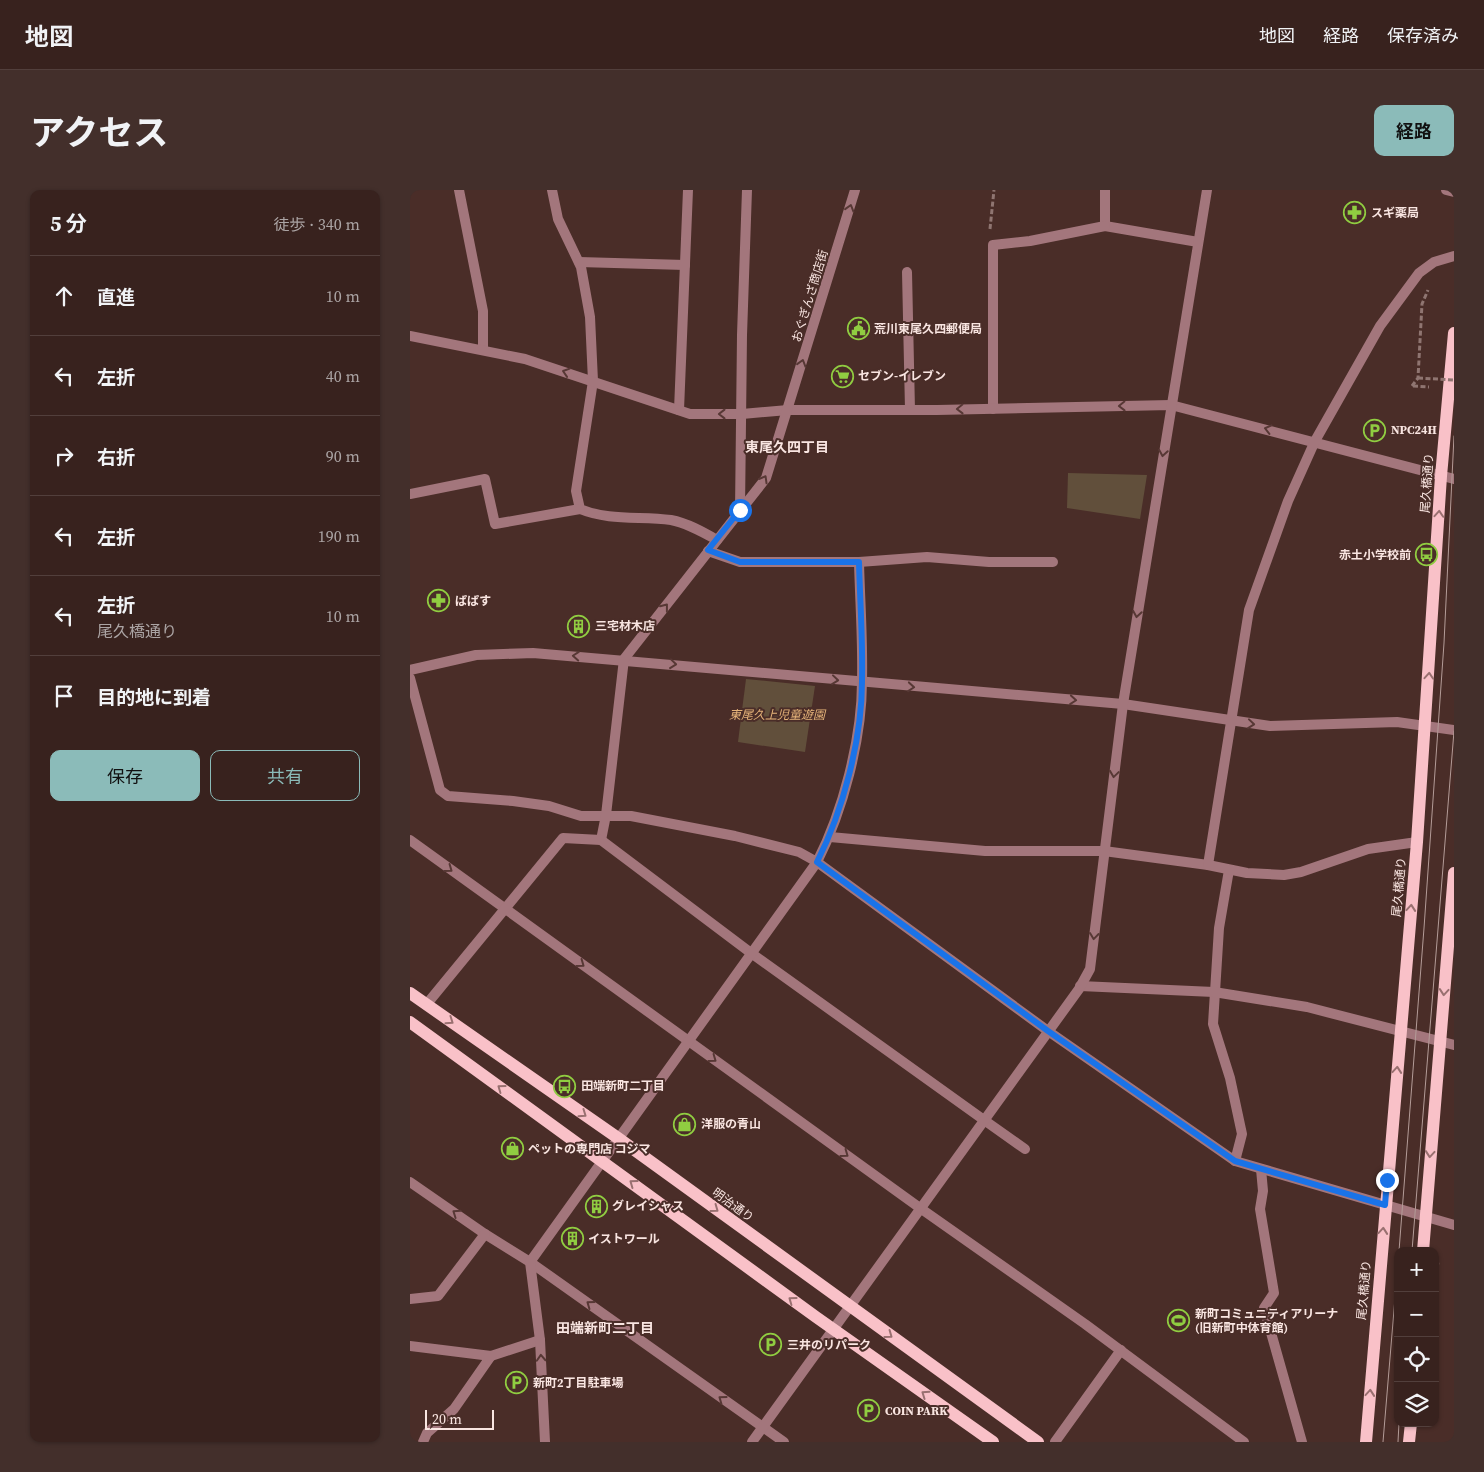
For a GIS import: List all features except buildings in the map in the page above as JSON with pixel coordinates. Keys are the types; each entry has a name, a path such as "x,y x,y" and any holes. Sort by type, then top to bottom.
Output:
{"main road":[{"name":"尾久橋通り","path":"1366,1442 1417,842 1425,725 1448,477 1454,333"},
{"path":"1423,1247 1440,1041 1451,937 1454,874"},
{"name":"明治通り","path":"410,993 618,1138 1038,1442"},
{"path":"410,1022 832,1329 993,1442"},
{"path":"1410,1442 1411,1427"}],"street":[{"path":"459,190 483,311 483,349"},
{"path":"552,190 558,219 579,262 590,317 593,381 576,492 580,509"},
{"path":"679,410 688,190"},
{"path":"740,510 748,190"},
{"name":"おぐぎんざ商店街","path":"624,660 766,478 855,190"},
{"path":"1105,190 1106,226"},
{"path":"752,1442 1048,1031 1090,969 1123,704 1207,190"},
{"path":"1446,190 1454,192"},
{"path":"992,409 994,245 1030,241 1106,226 1198,242"},
{"path":"1208,865 1249,610 1288,501 1315,441 1380,326 1419,273 1434,262 1454,256"},
{"path":"579,262 685,265"},
{"path":"906,272 910,410"},
{"path":"410,336 483,349 525,359 690,414 742,414 788,410 992,409 1171,405 1448,477"},
{"path":"410,494 485,479 495,524 580,509 596,516 672,520 698,529 717,540"},
{"path":"708,550 740,562 859,562 928,557 989,562 1053,562"},
{"path":"545,1442 540,1340 530,1262 687,1040 817,862 830,837 857,738 862,683 859,562"},
{"path":"410,670 476,655 533,653 862,683 1123,704 1230,722 1270,726 1395,722 1454,730"},
{"path":"601,840 606,815 624,660"},
{"path":"410,678 440,790 448,796 549,806 581,816 631,816 734,836 799,852 817,862 1048,1031 1235,1161 1454,1225"},
{"path":"830,837 985,851 1104,851 1208,865 1247,873 1284,875 1301,872 1368,849 1417,842"},
{"path":"426,1005 563,838 601,840 751,953 1025,1149"},
{"path":"410,840 920,1208 1121,1350 1244,1442"},
{"path":"1229,870 1219,928 1213,1024 1230,1078 1242,1134 1235,1161"},
{"path":"1080,986 1214,992 1307,1008 1454,1045"},
{"path":"1261,1169 1263,1191 1260,1209 1274,1293 1264,1308 1302,1442"},
{"path":"410,1182 485,1234 530,1262 784,1442"},
{"path":"410,1298 438,1296 485,1234"},
{"path":"410,1346 492,1356 540,1340"},
{"path":"1056,1442 1121,1350"},
{"path":"423,1442 427,1432 454,1410 492,1356"}],"path":[{"path":"994,190 990,238 994,245"},
{"path":"1422,304 1418,378 1412,386 1428,387"},
{"path":"1418,378 1454,380"}],"green space":[{"path":"1068,473 1147,475 1140,519 1067,508"},
{"name":"東尾久上児童遊園","path":"746,679 815,686 805,752 738,742"}],"tram line":[{"path":"1399,1247 1444,643 1454,436"},
{"path":"1412,1247 1454,731"},
{"path":"1383,1442 1396,1292"},
{"path":"1398,1442 1399,1427"}],"place":[{"name":"スギ薬局","path":"1355,213"},
{"name":"荒川東尾久四郵便局","path":"858,329"},
{"name":"セブン-イレブン","path":"842,376"},
{"name":"NPC24H","path":"1375,430"},
{"name":"赤土小学校前","path":"1427,555"},
{"name":"ぱぱす","path":"439,601"},
{"name":"三宅材木店","path":"579,626"},
{"name":"田端新町二丁目","path":"565,1086"},
{"name":"洋服の青山","path":"685,1124"},
{"name":"ペットの専門店 コジマ","path":"512,1149"},
{"name":"グレイシャス","path":"596,1206"},
{"name":"イストワール","path":"572,1239"},
{"name":"新町コミュニティアリーナ (旧新町中体育館)","path":"1179,1321"},
{"name":"三井のリパーク","path":"771,1345"},
{"name":"新町2丁目駐車場","path":"517,1383"},
{"name":"COIN PARK","path":"869,1411"}],"district":[{"name":"東尾久四丁目","path":"787,447"},
{"name":"田端新町二丁目","path":"605,1328"}],"route":[{"path":"740,510 708,550 740,562 859,562 862,683 857,738 830,837 817,862 1048,1031 1235,1161 1385,1205 1387,1180"}]}
